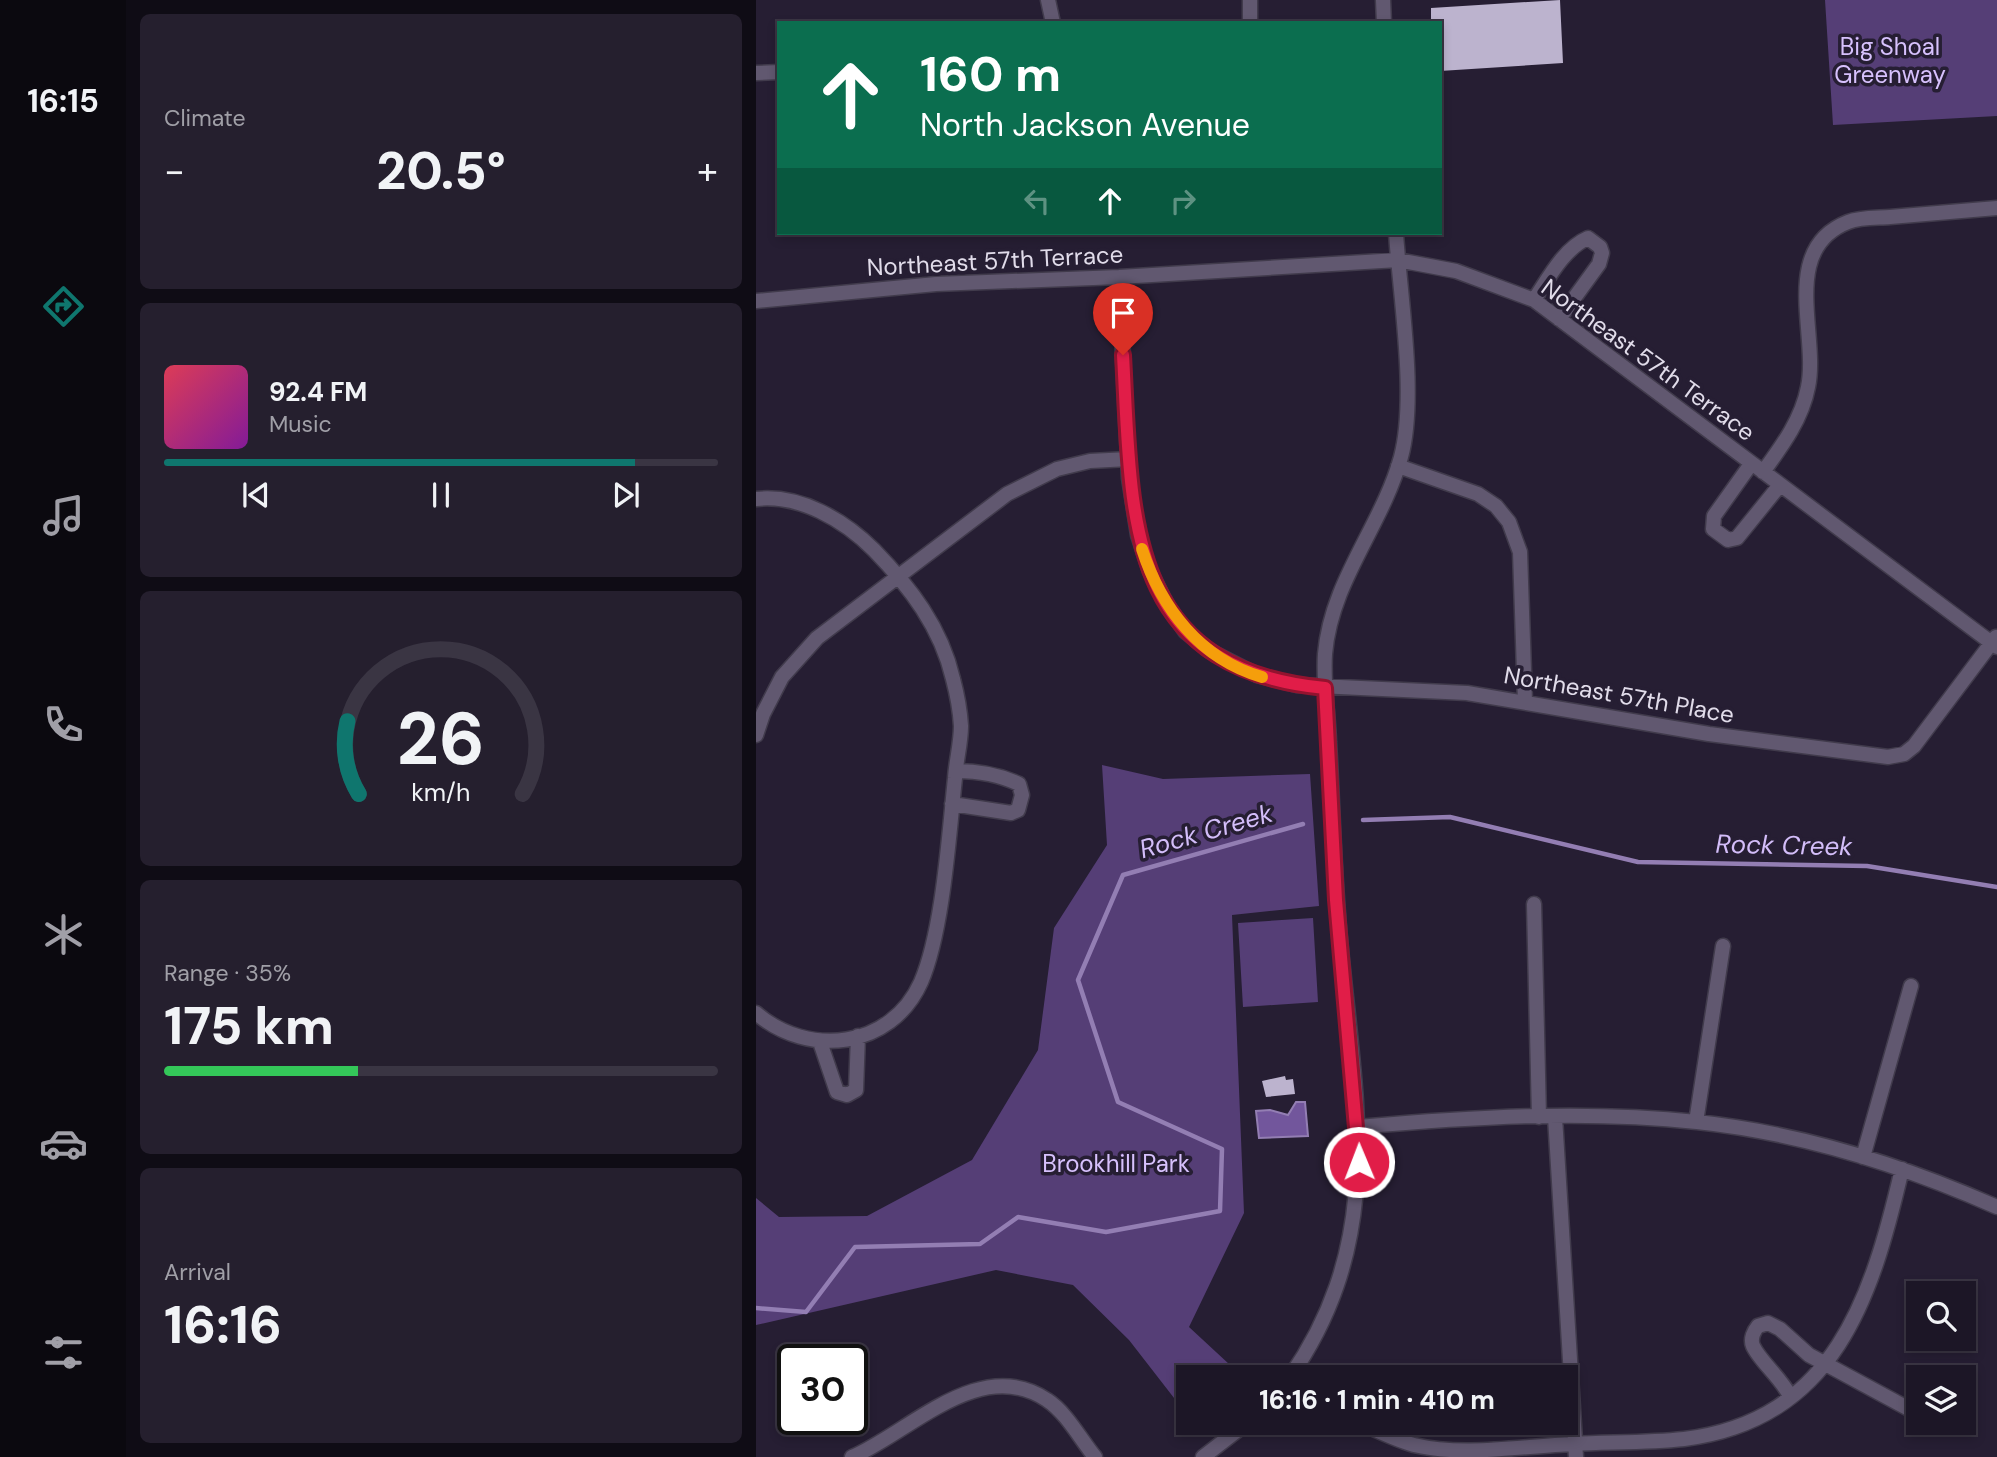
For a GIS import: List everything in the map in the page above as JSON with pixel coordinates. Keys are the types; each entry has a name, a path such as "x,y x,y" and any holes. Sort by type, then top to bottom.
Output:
{"street":[{"path":"1048,0 1053,21"},
{"path":"1250,21 1251,0"},
{"path":"1383,0 1384,21"},
{"path":"756,73 777,72"},
{"path":"1780,485 1737,538 1728,540 1713,529 1714,516 1795,425 1808,391 1810,371 1806,279 1818,247 1834,230 1851,221 1997,208"},
{"path":"1298,1365 1328,1314 1343,1269 1356,1207 1358,1127 1336,900 1325,655 1335,601 1398,466 1408,405 1396,235"},
{"path":"1534,300 1563,258 1580,241 1588,238 1595,242 1602,253 1599,264 1559,319"},
{"name":"Northeast 57th Terrace","path":"756,301 936,284 1119,277 1398,260 1456,271 1534,300 1995,642"},
{"name":"Northeast 57th Place","path":"1119,277 1133,516 1143,553 1158,588 1185,631 1210,651 1256,675 1325,688 1427,689 1525,702 1709,734 1888,757 1904,754 1914,746 1995,642"},
{"path":"756,734 771,695 795,660 817,638 1026,482 1057,469 1090,461 1129,459"},
{"path":"1398,466 1478,494 1496,506 1509,522 1520,552 1525,702"},
{"path":"756,499 783,501 826,514 863,539 899,576 934,627 953,676 961,727 937,923 921,981 895,1015 859,1035 820,1042 786,1034 756,1013"},
{"path":"952,804 1011,813 1018,810 1022,794 1019,785 1003,777 978,771 956,771"},
{"path":"1534,904 1539,1117"},
{"path":"1696,1122 1723,946"},
{"path":"1863,1157 1912,986"},
{"path":"820,1042 832,1083 837,1092 847,1095 856,1090 859,1080 859,1035"},
{"path":"1358,1127 1539,1117 1696,1122 1758,1131 1863,1157 1902,1169 1997,1207"},
{"path":"1555,1117 1575,1450"},
{"path":"1386,1435 1440,1450 1575,1450 1708,1434 1770,1411 1799,1391 1828,1363 1845,1339 1868,1288 1902,1169"},
{"path":"1790,1395 1782,1379 1753,1346 1752,1333 1758,1325 1768,1323 1780,1329 1809,1355 1906,1407"},
{"path":"852,1457 960,1395 1000,1387 1021,1389 1050,1401 1096,1457"},
{"path":"1203,1457 1231,1435"}],"green space":[{"name":"Big Shoal Greenway","path":"1825,0 1997,0 1997,116 1833,125"},
{"name":"Brookhill Park","path":"1102,765 1163,779 1310,774 1319,906 1232,915 1244,1213 1189,1327 1230,1365 1176,1365 1176,1401 1129,1340 1073,1285 996,1270 756,1325 756,1198 779,1217 867,1216 972,1160 1038,1050 1054,928 1107,845"},
{"path":"1313,918 1318,1002 1243,1007 1238,923"}],"shaded area":[{"path":"1296,1102 1305,1102 1308,1136 1259,1138 1256,1111 1270,1110 1288,1115"}],"building":[{"path":"1560,0 1563,63 1442,71 1442,21 1431,21 1431,8"},
{"path":"1285,1076 1286,1080 1293,1079 1295,1094 1266,1097 1262,1081"}],"waterway":[{"name":"Rock Creek","path":"1363,820 1450,817 1638,862 1867,866 1997,887"},
{"name":"Rock Creek","path":"756,1308 806,1312 855,1247 980,1244 1018,1217 1106,1232 1220,1211 1222,1149 1118,1102 1078,980 1123,875 1303,824"}],"slow traffic":[{"path":"1142,549 1158,588 1185,631 1228,662 1262,677"}],"route":[{"path":"1123,355 1133,516 1143,553 1167,605 1185,631 1228,662 1277,681 1325,688 1336,900 1359,1162"}]}
